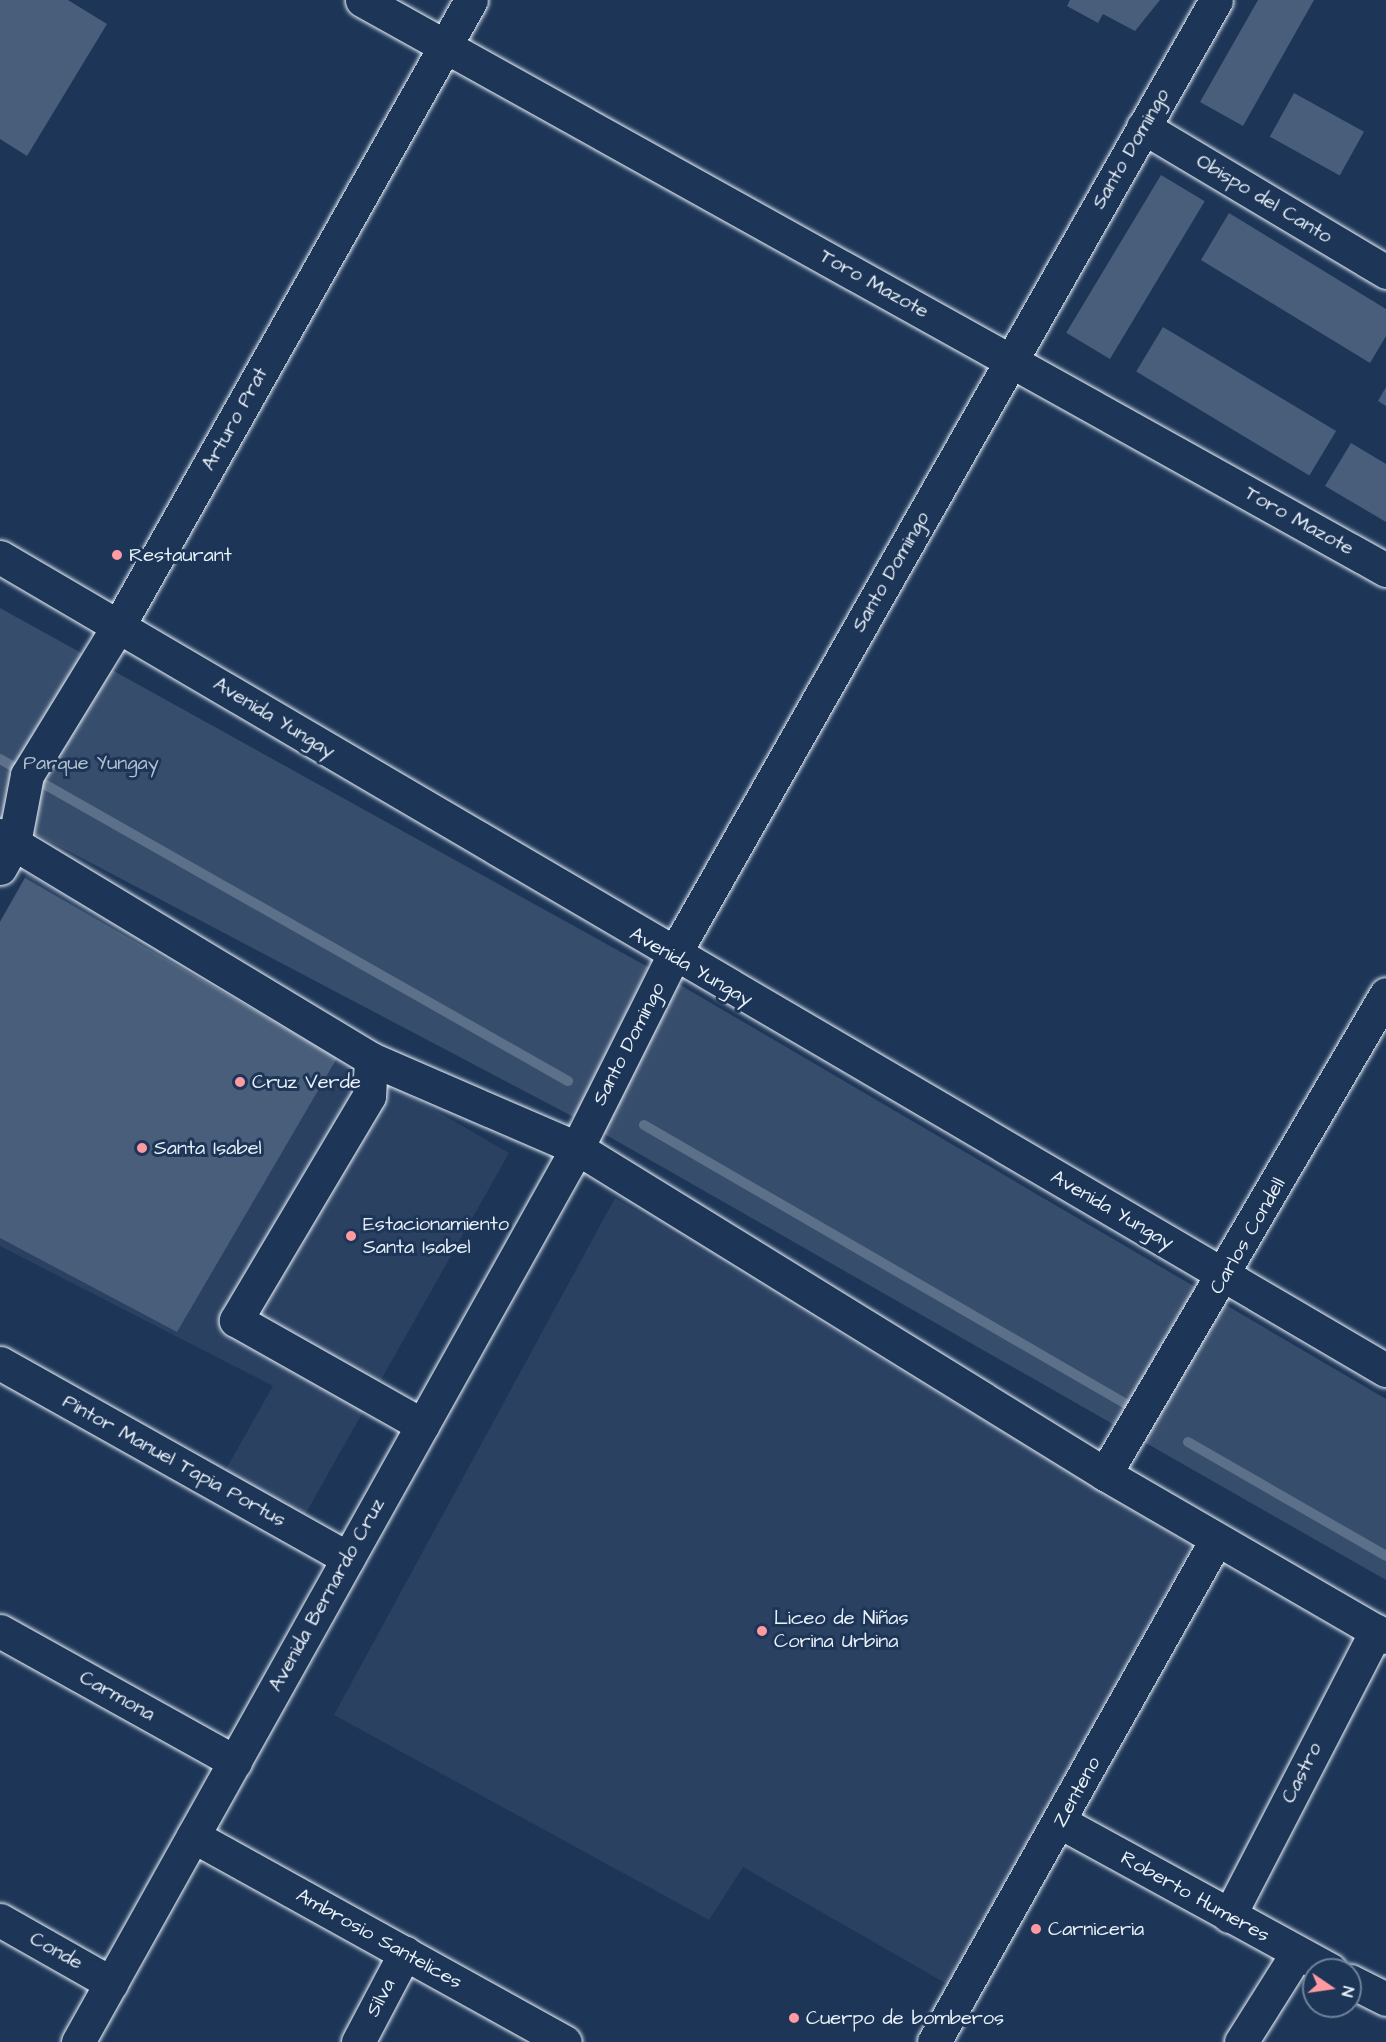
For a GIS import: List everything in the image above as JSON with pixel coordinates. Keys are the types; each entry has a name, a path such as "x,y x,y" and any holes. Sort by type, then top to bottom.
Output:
{"street":[{"name":"Toro Mazote","path":"362,0 1386,570"},
{"name":"Arturo Prat","path":"5,849 27,775 119,625 471,0"},
{"name":"Santo Domingo","path":"577,1148 673,956 1216,0"},
{"name":"Obispo del Canto","path":"1143,127 1386,272"},
{"name":"Avenida Yungay","path":"0,557 119,625 673,956 1386,1370"},
{"path":"5,849 370,1059 577,1148 1105,1474 1381,1634"},
{"name":"Carlos Condell","path":"1105,1474 1226,1276 1386,994"},
{"path":"370,1059 369,1096 236,1320 422,1425"},
{"name":"Avenida Bernardo Cruz","path":"78,2042 577,1148"},
{"name":"Pintor Manuel Tapia Portus","path":"3,1371 348,1558"},
{"name":"Zenteno","path":"934,2042 1060,1822 1216,1540"},
{"name":"Carmona","path":"0,1631 235,1762"},
{"name":"Castro","path":"1229,1916 1381,1634"},
{"name":"Roberto Humeres","path":"1060,1822 1307,1958"},
{"name":"Ambrosio Santelices","path":"193,1836 565,2042"},
{"name":"Conde","path":"0,1920 111,1983"},
{"name":"Silva","path":"358,2042 405,1953"},
{"path":"1241,2042 1297,1953"},
{"path":"1362,1987 1386,1999"}],"shaded area":[{"path":"27,873 509,1153 302,1520 222,1476 273,1386 0,1246 0,921"},
{"name":"Liceo de Niñas Corina Urbina","path":"615,1198 1192,1546 947,1984 743,1867 709,1920 334,1715"}],"green space":[{"name":"Parque Yungay","path":"0,608 677,983 1386,1399 1386,1580 587,1124 0,815"}],"building":[{"path":"0,0 68,0 107,24 27,156 0,139"},
{"path":"1070,0 1160,0 1135,31 1103,14 1098,23 1067,6"},
{"path":"1258,0 1314,0 1243,126 1200,102"},
{"path":"1294,93 1364,132 1340,176 1270,137"},
{"path":"1161,175 1205,201 1110,359 1066,333"},
{"path":"1229,213 1386,309 1386,336 1370,363 1201,260"},
{"path":"1163,327 1336,431 1309,476 1136,372"},
{"path":"1386,387 1386,406 1378,401"},
{"path":"1351,443 1386,464 1386,522 1325,486"},
{"name":"Santa Isabel","path":"25,878 337,1058 177,1332 0,1238 0,922"}],"waterway":[{"path":"0,759 568,1081"},
{"path":"644,1125 1126,1404"},
{"path":"1188,1442 1386,1556"}],"place":[{"name":"Restaurant","path":"117,555"},
{"name":"Cruz Verde","path":"240,1082"},
{"name":"Santa Isabel","path":"142,1148"},
{"name":"Estacionamiento Santa Isabel","path":"351,1236"},
{"name":"Liceo de Niñas Corina Urbina","path":"762,1631"},
{"name":"Carniceria","path":"1036,1929"},
{"name":"Cuerpo de bomberos","path":"794,2018"}]}
